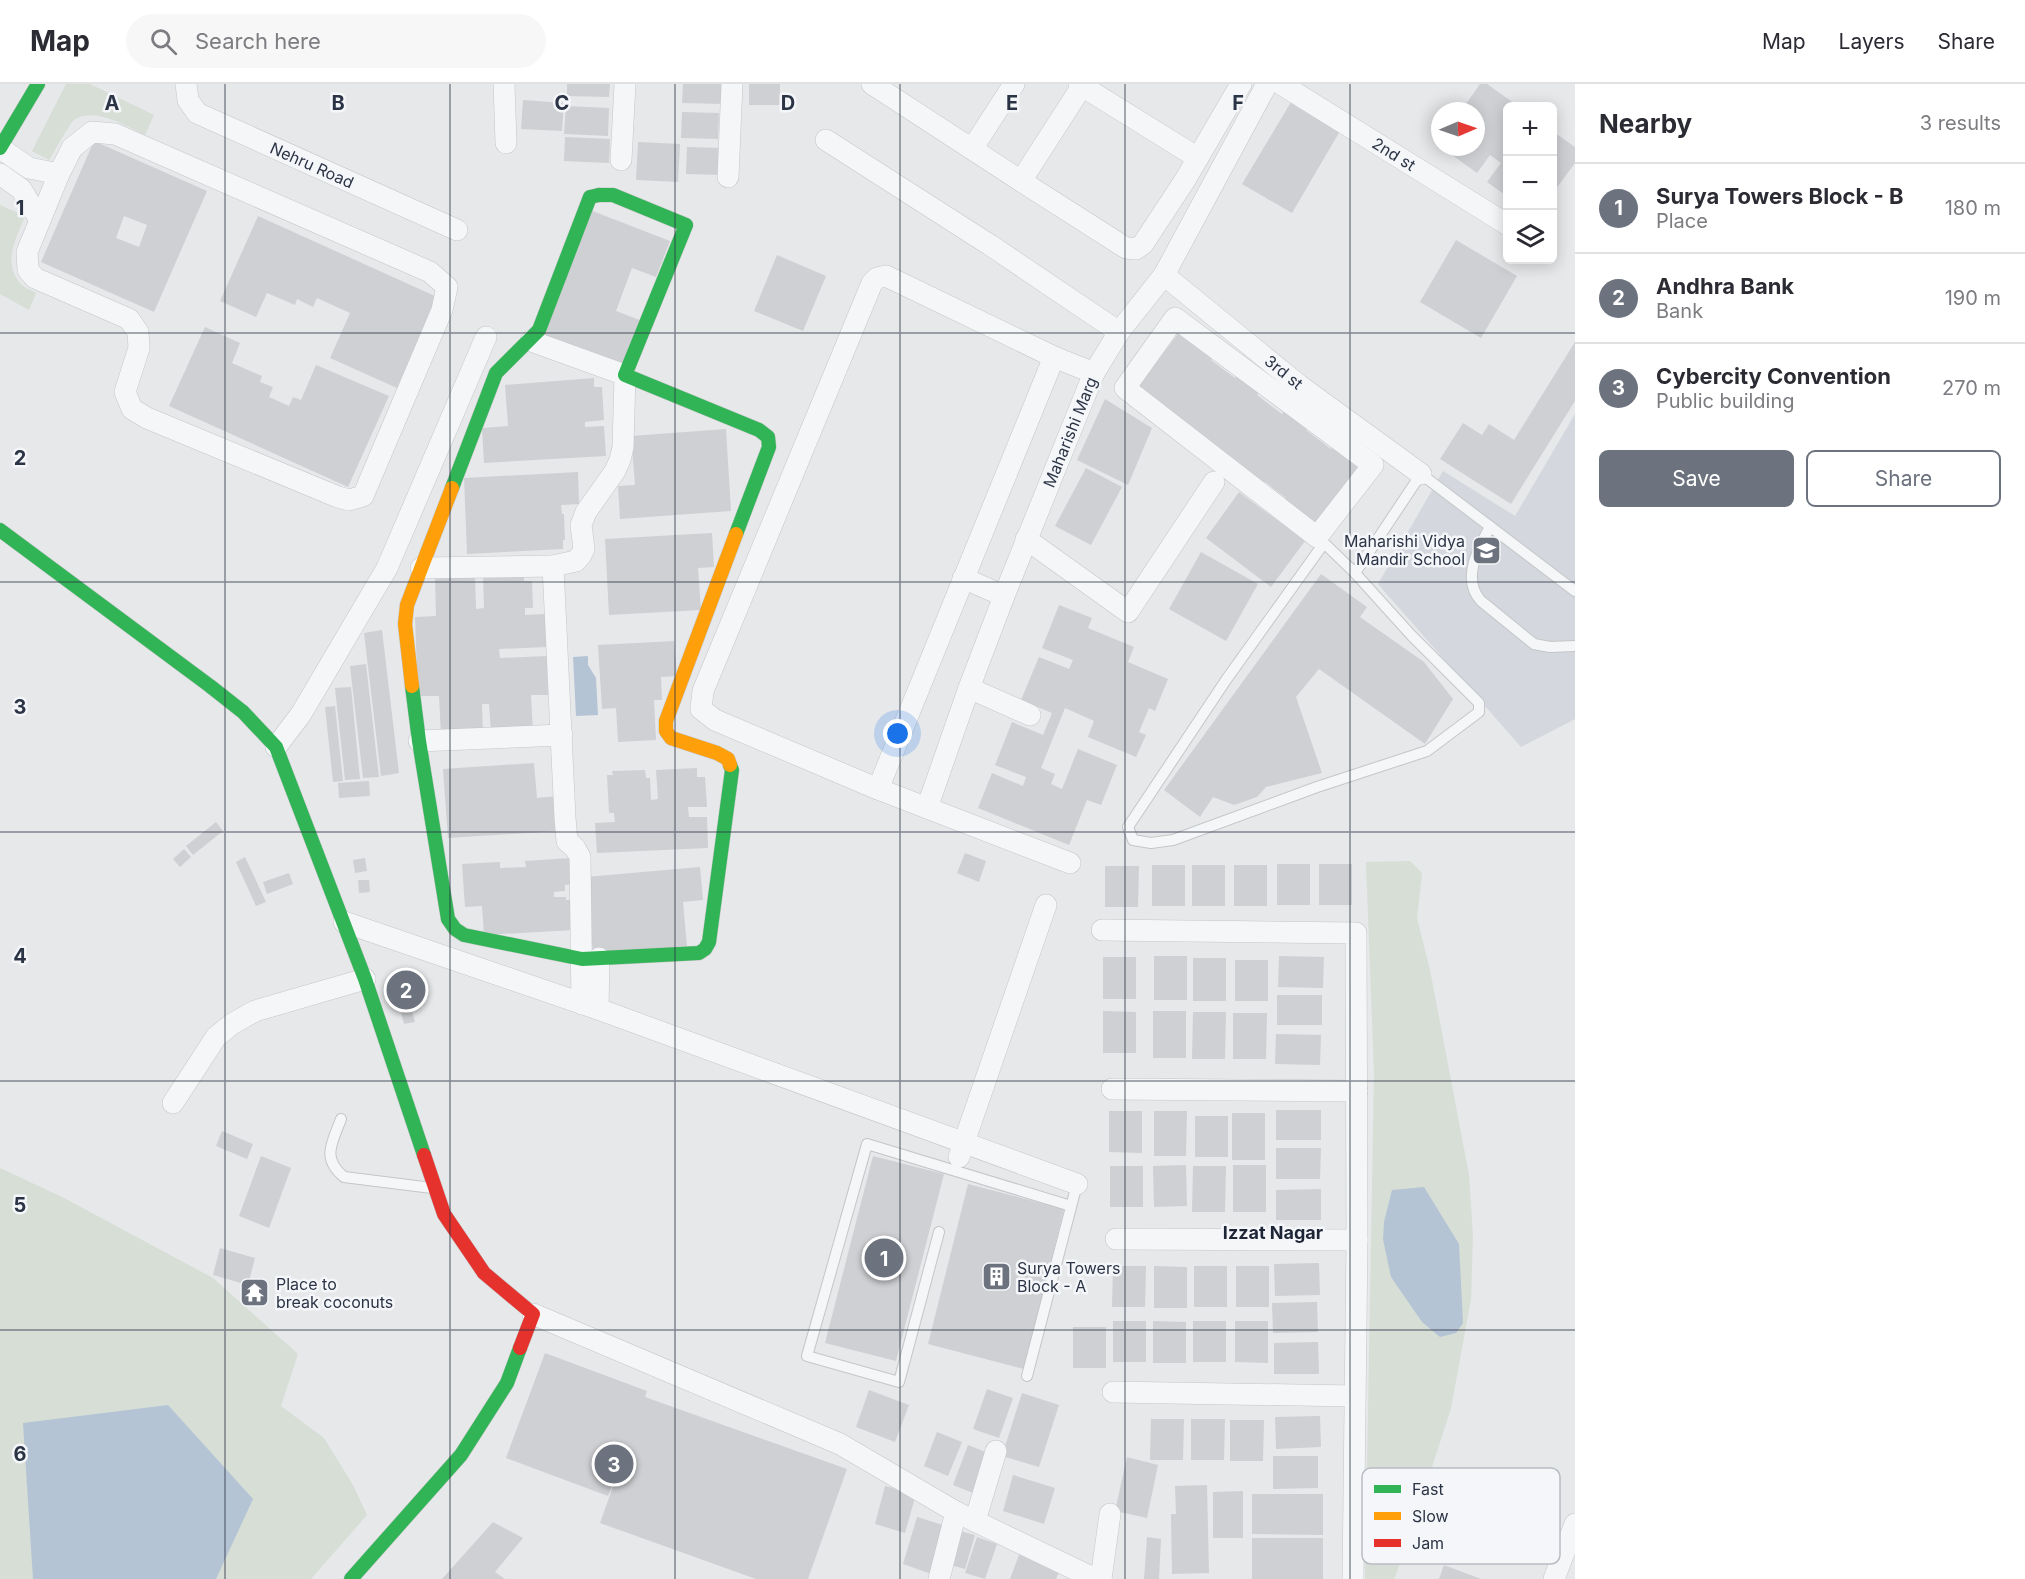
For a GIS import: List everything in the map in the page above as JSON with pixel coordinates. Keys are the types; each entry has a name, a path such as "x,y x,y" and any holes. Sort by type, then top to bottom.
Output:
{"street":[{"path":"38,84 0,148 29,168 59,174"},
{"name":"Nehru Road","path":"186,84 188,100 197,113 457,230"},
{"path":"504,84 506,143"},
{"path":"621,160 625,84"},
{"path":"728,177 732,84"},
{"path":"872,84 1126,248 1136,249 1143,244 1185,180 1241,84"},
{"path":"972,149 1014,84"},
{"name":"Maharishi Marg","path":"927,808 1004,596 1094,373 1119,332 1164,275 1267,84"},
{"name":"2nd st","path":"1281,84 1503,222"},
{"path":"1021,181 1081,85 1202,150 1228,155"},
{"path":"92,132 115,134 430,272 447,287 442,310 363,496 349,500 338,497 147,418 132,409 125,392 139,348 138,332 129,319 35,278 28,270 27,252 40,220 72,148 92,132"},
{"path":"826,140 990,245 1119,332"},
{"path":"0,174 21,189 40,220"},
{"path":"1185,180 1208,192"},
{"path":"421,568 553,566 576,561 581,555 584,549 580,525 620,460 623,447 625,375 686,225 613,195 590,197 539,330 531,341 496,373 421,568 405,615 419,741 448,920 455,929 464,934 591,959 699,953 705,949 709,942 732,770 728,759 717,753 672,738 666,731 666,721 769,447 768,437 759,430 625,375 531,341"},
{"name":"3rd st","path":"1164,275 1289,390 1415,469"},
{"path":"1070,863 878,789 715,720 701,709 703,691 872,283 877,278 886,276 1054,357 1094,373"},
{"path":"1176,318 1289,390 1373,465 1317,537 1125,388 1176,318"},
{"path":"276,747 301,714 387,568 486,336"},
{"path":"878,789 1054,357"},
{"path":"1026,539 1128,612 1214,482"},
{"path":"0,530 219,692 243,712 276,747 365,980 444,1214 484,1273 533,1314 840,1444 966,1516 1087,1575 1101,1579 1110,1514"},
{"path":"553,566 567,841 580,857 591,959 590,1006"},
{"path":"963,578 1004,596"},
{"path":"969,688 1030,715"},
{"path":"419,741 562,735"},
{"path":"962,1150 1046,905"},
{"path":"344,922 590,1006 962,1150 1077,1184"},
{"path":"1101,930 1356,933 1357,1240 1353,1579"},
{"path":"173,1103 216,1037 232,1024 255,1011 365,980"},
{"path":"1112,1089 1357,1091"},
{"path":"1116,1239 1357,1240"},
{"path":"351,1579 461,1455 507,1383 533,1314"},
{"path":"1113,1392 1354,1396"},
{"path":"945,1577 966,1516 996,1451"},
{"path":"1560,1563 1575,1524"},
{"path":"1554,1579 1560,1564"}],"lane":[{"path":"1355,573 1415,469 1575,591"},
{"path":"1490,527 1476,551 1472,570 1474,594 1534,644 1550,647 1575,646"},
{"path":"1324,543 1355,573 1411,635 1479,703 1479,712 1427,751 1317,787 1173,840 1151,843 1133,840 1128,827 1226,680 1324,543"},
{"path":"341,1119 330,1152 330,1161 344,1177 436,1188"},
{"path":"939,1232 899,1382 807,1356 867,1144 1071,1206"},
{"path":"1027,1376 1077,1184"}],"shaded area":[{"path":"66,84 90,84 154,115 145,135 110,119 91,115 82,116 74,120 49,160 32,151"},
{"path":"0,205 25,216 15,241 12,267 20,283 36,293 29,310 0,294"},
{"name":"Maharishi Vidya Mandir School","path":"1575,414 1575,719 1521,747 1378,584 1443,471 1515,516"},
{"path":"1410,861 1422,873 1417,918 1430,970 1469,1175 1473,1236 1471,1299 1451,1408 1432,1468 1367,1468 1374,1074 1366,862"},
{"path":"0,1168 64,1198 213,1278 298,1354 281,1406 324,1438 353,1485 367,1515 311,1579 0,1579"},
{"path":"1365,1564 1400,1564 1394,1579 1365,1579"}],"water":[{"path":"588,656 588,665 596,678 598,715 576,716 573,657"},
{"path":"1424,1187 1459,1244 1463,1323 1456,1333 1440,1337 1422,1322 1391,1277 1383,1239 1384,1222 1392,1190"},
{"path":"168,1405 253,1499 216,1579 33,1579 23,1423"}],"building":[{"path":"567,84 610,84 609,97 567,96"},
{"path":"683,84 722,84 722,104 682,103"},
{"path":"749,84 780,84 780,105 749,105"},
{"path":"1480,84 1487,84 1512,102 1503,102 1503,193 1487,182 1501,163 1490,155 1477,173 1453,156 1485,156 1485,102 1467,102"},
{"path":"523,100 564,103 562,131 521,129"},
{"path":"1291,102 1340,131 1292,213 1242,184"},
{"path":"566,106 609,108 608,136 564,134"},
{"path":"682,112 719,113 718,139 681,138"},
{"path":"1557,134 1575,147 1575,163 1557,187"},
{"path":"565,137 610,139 609,163 564,161"},
{"path":"94,141 207,191 154,312 41,262","holes":["124,216 147,225 139,247 116,238"]},
{"path":"638,142 680,144 678,182 636,180"},
{"path":"687,147 724,148 723,175 686,174"},
{"path":"590,210 670,241 656,277 632,268 616,311 642,321 623,369 541,337"},
{"path":"258,216 437,297 397,388 330,358 350,313 317,298 313,307 297,299 295,305 267,293 256,317 220,301"},
{"path":"1456,240 1517,276 1481,338 1420,302"},
{"path":"777,255 826,276 803,331 754,311"},
{"path":"205,327 240,343 232,363 262,376 260,382 273,387 269,397 289,406 293,397 301,400 316,365 389,396 348,487 169,406"},
{"path":"1181,330 1214,355 1211,360 1235,378 1239,373 1261,390 1257,395 1282,414 1286,409 1309,426 1306,430 1331,449 1334,445 1367,470 1323,530 1284,501 1286,498 1265,482 1263,485 1136,390"},
{"path":"1575,342 1575,401 1511,504 1440,459 1463,423 1482,435 1489,424 1514,440"},
{"path":"594,378 594,387 602,387 604,420 585,422 585,427 604,426 606,456 484,463 482,428 508,426 505,385"},
{"path":"1105,399 1152,428 1128,485 1077,460"},
{"path":"726,429 731,511 620,519 618,486 635,485 631,436"},
{"path":"1086,468 1122,487 1091,545 1055,526"},
{"path":"578,472 579,504 561,505 562,514 564,514 563,549 467,554 464,478"},
{"path":"1239,492 1305,541 1271,587 1206,538"},
{"path":"712,533 714,567 698,568 701,610 609,615 605,539"},
{"path":"1201,552 1258,584 1226,641 1169,609"},
{"path":"1321,574 1367,607 1360,617 1424,662 1453,699 1425,744 1319,669 1296,697 1322,773 1266,787 1257,797 1234,805 1213,797 1200,817 1164,790"},
{"path":"524,575 524,581 532,581 533,608 525,608 525,615 546,614 547,647 499,649 500,658 547,656 548,695 531,695 533,732 491,733 489,704 482,704 483,733 441,735 439,696 418,696 415,617 436,616 435,578 475,577 476,609 484,608 483,576"},
{"path":"1059,605 1092,618 1088,628 1134,647 1128,662 1168,679 1155,711 1149,708 1139,732 1146,735 1136,757 1088,737 1094,721 1065,708 1041,768 1055,774 1051,784 1062,789 1078,749 1117,765 1101,805 1087,800 1069,845 978,808 992,773 1023,786 1026,777 995,765 1012,722 1043,735 1052,713 1021,700 1039,657 1069,669 1073,660 1042,648"},
{"path":"382,630 399,773 381,776 364,633"},
{"path":"674,641 677,676 661,677 662,700 654,700 656,740 618,742 616,708 602,709 598,645"},
{"path":"366,664 379,777 363,778 350,666"},
{"path":"351,687 360,779 345,780 335,688"},
{"path":"335,706 343,781 333,782 325,707"},
{"path":"534,763 537,798 557,796 559,831 448,838 443,769"},
{"path":"697,768 697,777 705,777 707,807 688,807 689,817 707,817 708,848 597,853 595,823 615,822 614,813 609,813 607,775 613,775 612,771 645,770 646,778 650,778 651,800 658,799 656,770"},
{"path":"369,781 370,796 339,798 338,783"},
{"path":"216,822 223,831 193,855 186,846"},
{"path":"184,849 191,857 180,867 173,859"},
{"path":"965,853 986,861 979,882 957,873"},
{"path":"245,857 266,902 256,906 236,862"},
{"path":"365,858 367,871 355,873 353,860"},
{"path":"570,858 572,884 565,885 565,891 554,892 554,897 566,897 566,900 572,900 574,930 484,935 482,906 465,907 462,864 500,862 500,868 526,867 525,861"},
{"path":"1277,864 1310,864 1310,905 1277,905"},
{"path":"1319,864 1352,864 1352,905 1319,905"},
{"path":"1152,865 1185,865 1185,906 1152,906"},
{"path":"1192,865 1225,865 1225,906 1192,906"},
{"path":"1234,865 1267,865 1267,906 1234,906"},
{"path":"1105,866 1139,866 1138,907 1105,907"},
{"path":"700,867 703,900 683,902 687,946 593,954 586,877"},
{"path":"289,873 293,884 267,894 263,882"},
{"path":"358,880 369,880 370,892 359,893"},
{"path":"1154,956 1187,956 1187,1000 1154,1000"},
{"path":"1279,956 1324,957 1323,988 1278,987"},
{"path":"1103,957 1136,957 1136,999 1103,999"},
{"path":"1193,958 1226,958 1226,1001 1193,1001"},
{"path":"1235,960 1268,960 1268,1001 1235,1001"},
{"path":"406,990 415,1022 404,1024 396,993"},
{"path":"1277,995 1322,995 1322,1025 1277,1025"},
{"path":"1103,1011 1136,1012 1136,1053 1103,1053"},
{"path":"1153,1011 1186,1011 1186,1058 1153,1058"},
{"path":"1193,1012 1226,1012 1225,1059 1192,1059"},
{"path":"1233,1013 1267,1013 1266,1059 1233,1059"},
{"path":"1276,1034 1321,1035 1320,1065 1275,1064"},
{"path":"1276,1110 1321,1110 1321,1140 1276,1140"},
{"path":"1109,1111 1142,1111 1142,1153 1109,1152"},
{"path":"1154,1111 1187,1111 1186,1156 1154,1156"},
{"path":"1232,1113 1265,1113 1265,1160 1232,1160"},
{"path":"1195,1116 1228,1116 1228,1157 1195,1157"},
{"path":"222,1131 253,1144 247,1159 216,1146"},
{"path":"1276,1148 1321,1148 1320,1179 1276,1179"},
{"path":"261,1156 291,1168 269,1228 239,1216"},
{"path":"873,1156 944,1174 896,1361 825,1343"},
{"path":"1186,1165 1187,1206 1154,1207 1153,1166"},
{"path":"1233,1165 1266,1165 1266,1212 1233,1212"},
{"path":"1110,1166 1143,1166 1143,1207 1110,1207"},
{"path":"1193,1166 1226,1166 1225,1212 1192,1212"},
{"name":"Surya Towers Block - A","path":"968,1184 1064,1209 1024,1369 928,1344"},
{"path":"1321,1189 1321,1220 1276,1220 1276,1190"},
{"path":"220,1248 255,1258 248,1285 213,1275"},
{"path":"1319,1263 1320,1295 1275,1296 1274,1264"},
{"path":"1113,1266 1146,1266 1145,1307 1112,1307"},
{"path":"1154,1266 1187,1267 1187,1308 1154,1308"},
{"path":"1194,1266 1227,1266 1227,1307 1194,1307"},
{"path":"1236,1266 1269,1266 1269,1307 1236,1307"},
{"path":"1317,1302 1318,1332 1273,1333 1272,1303"},
{"path":"1113,1321 1146,1321 1146,1362 1113,1362"},
{"path":"1153,1321 1186,1322 1186,1363 1153,1363"},
{"path":"1193,1321 1226,1321 1226,1362 1193,1362"},
{"path":"1235,1321 1268,1321 1268,1363 1235,1362"},
{"path":"1073,1327 1106,1327 1106,1368 1073,1368"},
{"path":"1318,1342 1319,1374 1274,1374 1274,1343"},
{"path":"545,1353 647,1391 645,1397 847,1469 808,1579 756,1579 600,1523 624,1456 608,1496 506,1458"},
{"path":"987,1389 1013,1398 999,1438 973,1429"},
{"path":"869,1390 909,1405 895,1442 856,1427"},
{"path":"1022,1393 1059,1405 1039,1467 1002,1456"},
{"path":"1320,1416 1321,1447 1276,1449 1275,1417"},
{"path":"1151,1419 1184,1419 1183,1460 1150,1460"},
{"path":"1191,1419 1225,1419 1224,1460 1191,1460"},
{"path":"1230,1420 1264,1420 1263,1461 1230,1461"},
{"path":"937,1432 962,1442 948,1476 924,1466"},
{"path":"968,1445 993,1455 978,1495 953,1485"},
{"path":"1273,1456 1318,1456 1318,1488 1273,1489"},
{"path":"1127,1457 1158,1465 1147,1518 1115,1511"},
{"path":"1013,1475 1055,1488 1044,1524 1003,1511"},
{"path":"1207,1485 1209,1573 1172,1574 1171,1514 1176,1514 1175,1486"},
{"path":"885,1486 916,1494 905,1533 875,1524"},
{"path":"1243,1491 1243,1538 1213,1538 1213,1492"},
{"path":"1252,1494 1323,1494 1323,1535 1252,1534"},
{"path":"917,1517 946,1526 931,1574 903,1564"},
{"path":"493,1522 523,1538 495,1572 505,1579 442,1579"},
{"path":"956,1530 975,1535 965,1569 947,1564"},
{"path":"977,1537 997,1544 985,1579 965,1573"},
{"path":"1147,1537 1161,1539 1159,1579 1144,1579"},
{"path":"1252,1538 1323,1538 1323,1579 1252,1579"},
{"path":"1020,1552 1061,1567 1056,1579 1010,1579"},
{"path":"1444,1565 1481,1579 1439,1579"}],"traffic: fast":[{"path":"0,148 38,84"},
{"path":"599,195 613,195 686,225 625,375 759,430 768,437 769,447 736,534"},
{"path":"452,488 496,373 539,330 590,197 599,195"},
{"path":"0,530 210,686 243,712 276,747 365,979 424,1155"},
{"path":"412,686 448,919 455,929 464,935 582,959 699,953 709,942 732,770 730,765"},
{"path":"351,1579 461,1455 507,1383 520,1348"}],"traffic: slow":[{"path":"412,686 405,624 407,605 452,488"},
{"path":"730,765 728,759 717,753 671,738 666,731 666,721 736,534"}],"traffic: jam":[{"path":"424,1155 444,1214 484,1273 533,1314 520,1348"}],"place":[{"name":"Maharishi Vidya Mandir School","path":"1486,550"},
{"name":"Andhra Bank","path":"406,990"},
{"name":"Surya Towers Block - B","path":"884,1258"},
{"name":"Surya Towers Block - A","path":"996,1277"},
{"name":"Place to break coconuts","path":"255,1293"},
{"name":"Cybercity Convention","path":"614,1464"}],"district":[{"name":"Izzat Nagar","path":"1273,1233"}]}
